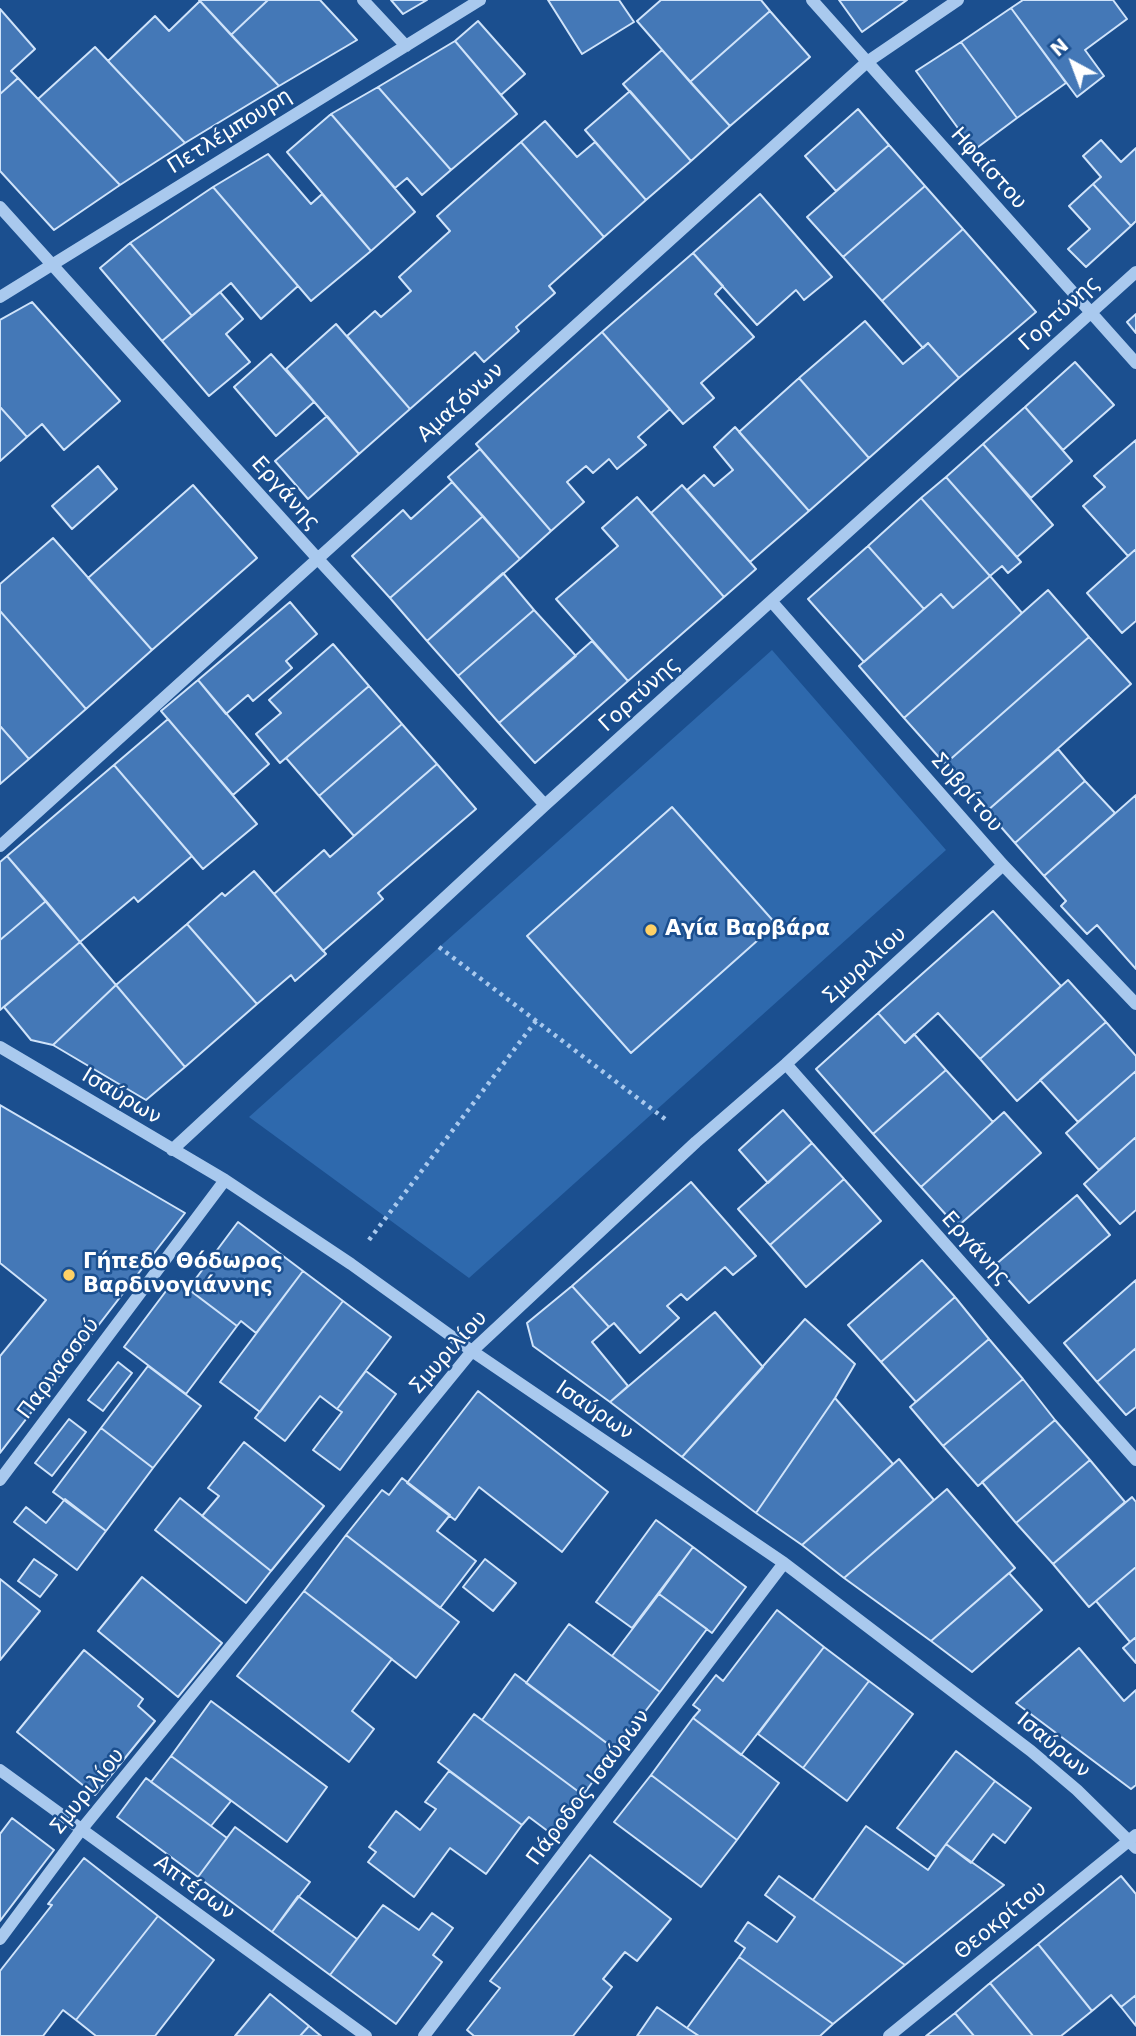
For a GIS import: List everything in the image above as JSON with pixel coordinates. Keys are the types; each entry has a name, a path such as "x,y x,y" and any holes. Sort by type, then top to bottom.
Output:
{"street":[{"path":"363,0 406,46"},
{"name":"Πετλέμπουρη","path":"0,297 480,0"},
{"name":"Ηφαίστου","path":"811,0 1136,363"},
{"name":"Αμαζόνων","path":"0,846 867,62 958,0"},
{"name":"Εργάνης","path":"0,207 545,805"},
{"name":"Γορτύνης","path":"172,1150 545,805 1136,272"},
{"name":"Συβρίτου","path":"772,602 1003,865 1136,1004"},
{"name":"Σμυριλίου","path":"0,1939 81,1830 472,1351 696,1142 786,1064 1003,865"},
{"name":"Ισαύρων","path":"0,1047 225,1180 784,1563 1031,1751 1134,1841"},
{"name":"Εργάνης","path":"786,1064 1136,1460"},
{"name":"Παρνασσού","path":"0,1480 225,1180"},
{"name":"Πάροδος Ισαύρων","path":"424,2036 784,1563"},
{"name":"Απτέρων","path":"0,1770 366,2036"},
{"name":"Θεοκρίτου","path":"889,2036 1134,1841"}],"path":[{"path":"414,927 696,1142"},
{"path":"351,1264 536,1021"}],"shaded area":[{"path":"772,650 946,850 469,1278 249,1117"}],"building":[{"path":"199,0 268,0 231,35"},
{"path":"268,0 320,0 357,40 279,86 231,35"},
{"path":"391,0 427,0 403,14"},
{"path":"548,0 619,0 634,22 582,54"},
{"path":"661,0 761,0 770,11 690,82 637,21"},
{"path":"839,0 907,0 862,32"},
{"path":"1023,0 1113,0 1127,19 1085,50 1104,76 1077,97 1011,8"},
{"path":"200,1 279,86 185,143 108,61 155,16 169,31"},
{"path":"1011,8 1066,83 1017,118 961,42"},
{"path":"0,9 35,49 11,71 18,78 0,94"},
{"path":"770,11 810,57 730,126 690,82"},
{"path":"478,21 525,74 501,95 455,41"},
{"path":"455,41 517,114 451,170 378,87"},
{"path":"961,42 1017,118 974,150 916,71"},
{"path":"95,47 185,143 120,185 38,99"},
{"path":"662,50 730,126 691,161 623,84"},
{"path":"18,78 120,185 54,230 0,171 0,94"},
{"path":"378,87 451,170 422,195 407,178 395,188 331,114"},
{"path":"630,91 691,161 646,200 585,130"},
{"path":"858,109 889,145 836,191 805,156"},
{"path":"331,114 415,212 371,251 287,152"},
{"path":"545,121 577,157 595,142 646,200 604,237 521,142"},
{"path":"1101,140 1121,162 1136,148 1136,221 1131,226 1093,184 1101,177 1083,156"},
{"path":"521,142 604,237 549,286 555,293 516,327 519,331 484,362 475,352 410,409 347,336 375,311 381,317 411,291 399,277 450,231 437,216"},
{"path":"889,145 925,186 843,257 807,217"},
{"path":"268,154 311,204 322,194 371,251 311,301 213,187"},
{"path":"1093,184 1131,226 1086,267 1068,249 1090,229 1069,206"},
{"path":"925,186 963,229 882,301 843,257"},
{"path":"213,187 298,286 261,319 231,283 192,316 130,243"},
{"path":"760,194 832,277 804,300 796,290 757,325 693,253"},
{"path":"963,229 1036,312 959,378 928,343 923,348 882,301"},
{"path":"130,243 192,316 162,341 100,268"},
{"path":"693,253 723,286 715,294 754,337 701,383 714,398 683,424 602,332"},
{"path":"220,292 243,319 226,334 250,362 209,396 162,341"},
{"path":"32,302 120,401 64,450 42,424 27,437 0,407 0,320"},
{"path":"1136,314 1136,333 1127,322"},
{"path":"865,321 903,364 928,343 959,378 869,458 799,378"},
{"path":"336,324 410,409 359,454 286,369"},
{"path":"602,332 670,409 638,437 646,445 617,469 609,459 593,473 586,466 567,482 584,502 551,531 476,444"},
{"path":"271,354 314,402 276,436 234,387"},
{"path":"1075,362 1114,405 1063,450 1025,407"},
{"path":"799,378 869,458 809,511 739,432"},
{"path":"0,407 27,437 0,461"},
{"path":"1025,407 1072,461 1031,498 983,444"},
{"path":"327,416 359,454 308,499 275,461"},
{"path":"735,427 809,511 750,562 687,490 704,475 714,486 733,470 714,447"},
{"path":"1136,440 1136,549 1128,556 1083,506 1105,487 1094,476"},
{"path":"983,444 1053,525 1017,557 946,477"},
{"path":"480,449 551,531 520,559 448,477"},
{"path":"98,466 117,489 72,529 52,506"},
{"path":"946,477 1021,562 1008,573 1002,566 990,576 921,498"},
{"path":"452,482 483,516 390,598 352,556 403,510 411,519"},
{"path":"193,485 257,558 152,650 88,578"},
{"path":"682,485 756,569 724,597 651,513"},
{"path":"637,497 724,597 628,681 556,599 618,546 602,528"},
{"path":"921,498 990,576 953,608 941,594 924,609 868,546"},
{"path":"483,516 520,559 427,641 390,598"},
{"path":"53,538 152,650 86,709 0,611 0,584"},
{"path":"868,546 924,609 864,662 808,599"},
{"path":"1136,549 1136,621 1122,633 1087,593"},
{"path":"503,573 534,610 458,676 427,641"},
{"path":"990,576 1022,613 904,718 859,666 941,594 953,608"},
{"path":"1048,590 1089,637 945,764 904,718"},
{"path":"290,602 317,634 286,661 292,668 253,701 248,695 226,714 198,680"},
{"path":"534,610 576,656 499,723 458,676"},
{"path":"0,611 86,709 29,759 0,726"},
{"path":"1089,637 1131,684 987,811 945,764"},
{"path":"592,641 628,681 535,763 499,723"},
{"path":"333,644 369,686 280,763 256,734 281,713 269,700"},
{"path":"198,680 269,764 233,795 161,711"},
{"path":"369,686 402,724 319,796 286,758"},
{"path":"168,719 257,824 203,869 114,765"},
{"path":"402,724 437,764 354,836 319,796"},
{"path":"0,726 29,759 0,784"},
{"path":"1058,749 1085,781 1015,843 987,811"},
{"path":"437,764 476,809 378,893 383,899 323,951 274,894 324,850 330,857"},
{"path":"114,765 192,856 138,902 134,897 80,942 7,856"},
{"path":"1085,781 1115,813 1044,876 1015,843"},
{"path":"1136,795 1136,969 1097,925 1087,934 1061,906 1066,901 1044,876"},
{"name":"Αγία Βαρβάρα","path":"672,807 776,924 631,1053 527,936"},
{"path":"7,856 46,901 0,940 0,862"},
{"path":"254,871 326,954 295,981 291,975 257,1004 187,924 222,893 225,896"},
{"path":"46,901 80,942 0,1010 0,940"},
{"path":"993,911 1061,986 980,1059 938,1013 905,1043 878,1013"},
{"path":"187,924 257,1004 185,1067 116,985"},
{"path":"80,942 116,985 53,1045 31,1040 4,1007"},
{"path":"1068,980 1106,1022 1017,1101 980,1059"},
{"path":"116,985 185,1067 146,1100 53,1045"},
{"path":"878,1013 905,1043 914,1034 946,1070 873,1134 816,1069"},
{"path":"1106,1022 1136,1056 1136,1071 1078,1122 1040,1080"},
{"path":"946,1070 993,1122 921,1187 873,1134"},
{"path":"1136,1071 1136,1137 1099,1170 1066,1133"},
{"name":"Γήπεδο Θόδωρος Βαρδινογιάννης","path":"0,1105 185,1213 0,1453 0,1356 46,1300 0,1263"},
{"path":"783,1110 812,1143 768,1183 739,1150"},
{"path":"1004,1112 1041,1153 957,1227 921,1187"},
{"path":"1136,1137 1136,1210 1120,1224 1084,1184"},
{"path":"812,1143 844,1179 770,1245 738,1209"},
{"path":"844,1179 881,1221 806,1287 770,1245"},
{"path":"691,1182 756,1256 733,1275 725,1267 687,1300 681,1294 667,1306 679,1318 640,1353 614,1323 609,1327 572,1286"},
{"path":"1077,1195 1110,1235 1029,1303 995,1265"},
{"path":"238,1222 303,1271 256,1333 241,1321 237,1326 188,1289"},
{"path":"922,1260 955,1297 881,1362 848,1325"},
{"path":"303,1271 343,1301 260,1412 220,1382"},
{"path":"175,1279 237,1326 186,1394 124,1347"},
{"path":"1136,1280 1136,1348 1097,1382 1064,1343"},
{"path":"572,1286 609,1327 592,1342 628,1386 610,1402 533,1346 527,1323"},
{"path":"955,1297 989,1339 916,1402 881,1362"},
{"path":"343,1301 391,1337 337,1409 320,1396 285,1441 255,1418"},
{"path":"715,1312 763,1367 682,1457 610,1402"},
{"path":"805,1319 855,1364 835,1398 756,1513 682,1457"},
{"path":"989,1339 1023,1379 943,1446 910,1407"},
{"path":"1136,1348 1136,1407 1126,1415 1097,1382"},
{"path":"118,1362 132,1373 103,1411 88,1400"},
{"path":"148,1366 201,1406 153,1468 101,1428"},
{"path":"366,1371 396,1394 340,1470 313,1450 342,1412 337,1409"},
{"path":"1023,1379 1055,1420 978,1486 943,1446"},
{"path":"478,1391 608,1492 562,1552 479,1487 455,1520 407,1483"},
{"path":"835,1398 893,1464 802,1545 756,1513"},
{"path":"69,1419 86,1432 52,1476 35,1463"},
{"path":"1055,1420 1090,1460 1016,1523 982,1482"},
{"path":"101,1428 153,1468 106,1531 53,1492"},
{"path":"244,1442 324,1506 271,1571 202,1516 219,1496 208,1488"},
{"path":"899,1459 934,1500 844,1578 802,1545"},
{"path":"1090,1460 1125,1502 1053,1564 1016,1523"},
{"path":"402,1478 450,1515 437,1531 476,1561 440,1608 346,1535 382,1490 389,1495"},
{"path":"947,1489 1015,1568 931,1641 844,1578"},
{"path":"1132,1497 1136,1502 1136,1567 1089,1607 1053,1564"},
{"path":"180,1498 271,1571 246,1603 155,1530"},
{"path":"65,1499 106,1531 77,1570 14,1522 26,1507 46,1523"},
{"path":"656,1520 693,1547 632,1628 596,1602"},
{"path":"346,1535 459,1622 416,1678 304,1591"},
{"path":"693,1547 746,1587 712,1633 659,1594"},
{"path":"34,1559 57,1575 40,1597 18,1581"},
{"path":"485,1559 516,1583 493,1611 463,1587"},
{"path":"1136,1567 1136,1637 1130,1642 1096,1601"},
{"path":"1009,1573 1042,1610 972,1672 931,1641"},
{"path":"142,1577 222,1643 178,1697 98,1631"},
{"path":"0,1579 40,1611 0,1660"},
{"path":"304,1591 392,1659 352,1711 374,1729 349,1762 237,1676"},
{"path":"659,1594 707,1629 660,1692 612,1656"},
{"path":"777,1610 824,1647 741,1755 693,1718 700,1710 693,1705 716,1675 723,1681"},
{"path":"569,1624 660,1692 616,1750 526,1683"},
{"path":"1136,1637 1136,1663 1123,1648"},
{"path":"824,1647 869,1681 803,1768 758,1734"},
{"path":"1079,1648 1124,1701 1136,1690 1136,1785 1131,1789 1016,1703"},
{"path":"84,1650 143,1699 138,1706 155,1721 95,1795 17,1732"},
{"path":"515,1674 616,1750 583,1795 482,1720"},
{"path":"869,1681 913,1714 847,1801 803,1768"},
{"path":"211,1701 327,1787 287,1842 171,1756"},
{"path":"474,1714 583,1795 553,1835 529,1817 522,1825 438,1762"},
{"path":"693,1718 779,1783 737,1840 651,1775"},
{"path":"956,1751 995,1781 936,1857 897,1828"},
{"path":"171,1756 231,1801 211,1826 151,1782"},
{"path":"449,1771 522,1825 486,1874 450,1848 414,1897 368,1862 376,1852 369,1847 396,1811 420,1830 436,1809 425,1802"},
{"path":"651,1775 737,1840 701,1887 614,1822"},
{"path":"146,1778 227,1838 198,1877 117,1817"},
{"path":"995,1781 1031,1808 1005,1843 993,1834 971,1863 946,1844"},
{"path":"12,1818 54,1850 0,1921 0,1834"},
{"path":"866,1826 928,1870 946,1844 1004,1885 905,1965 813,1900"},
{"path":"235,1827 310,1882 272,1932 198,1877"},
{"path":"590,1855 671,1919 637,1961 625,1952 603,1979 612,1987 573,2036 474,2036 467,2030 500,1988 490,1981"},
{"path":"84,1858 158,1916 76,2020 63,2010 43,2036 0,2036 0,1971 52,1905 48,1904"},
{"path":"779,1876 905,1965 833,2024 739,1957 745,1948 735,1941 748,1922 777,1942 795,1917 765,1895"},
{"path":"1121,1876 1136,1894 1136,1995 1121,2007 1111,1995 1092,2011 1038,1944"},
{"path":"298,1896 357,1939 330,1975 272,1932"},
{"path":"383,1905 419,1930 432,1913 453,1928 433,1955 442,1962 396,2024 330,1975"},
{"path":"158,1916 214,1960 155,2036 96,2036 76,2020"},
{"path":"1038,1944 1092,2011 1061,2036 1033,2036 990,1983"},
{"path":"739,1957 833,2024 820,2036 699,2036 687,2028"},
{"path":"990,1983 1033,2036 974,2036 955,2013"},
{"path":"270,1994 309,2026 300,2036 235,2036"},
{"path":"1136,1995 1136,2026 1121,2007"},
{"path":"657,2007 687,2028 699,2036 637,2036"},
{"path":"955,2013 974,2036 926,2036"},
{"path":"309,2026 321,2036 300,2036"}],"place":[{"name":"Αγία Βαρβάρα","path":"651,930"},
{"name":"Γήπεδο Θόδωρος Βαρδινογιάννης","path":"69,1275"}]}
